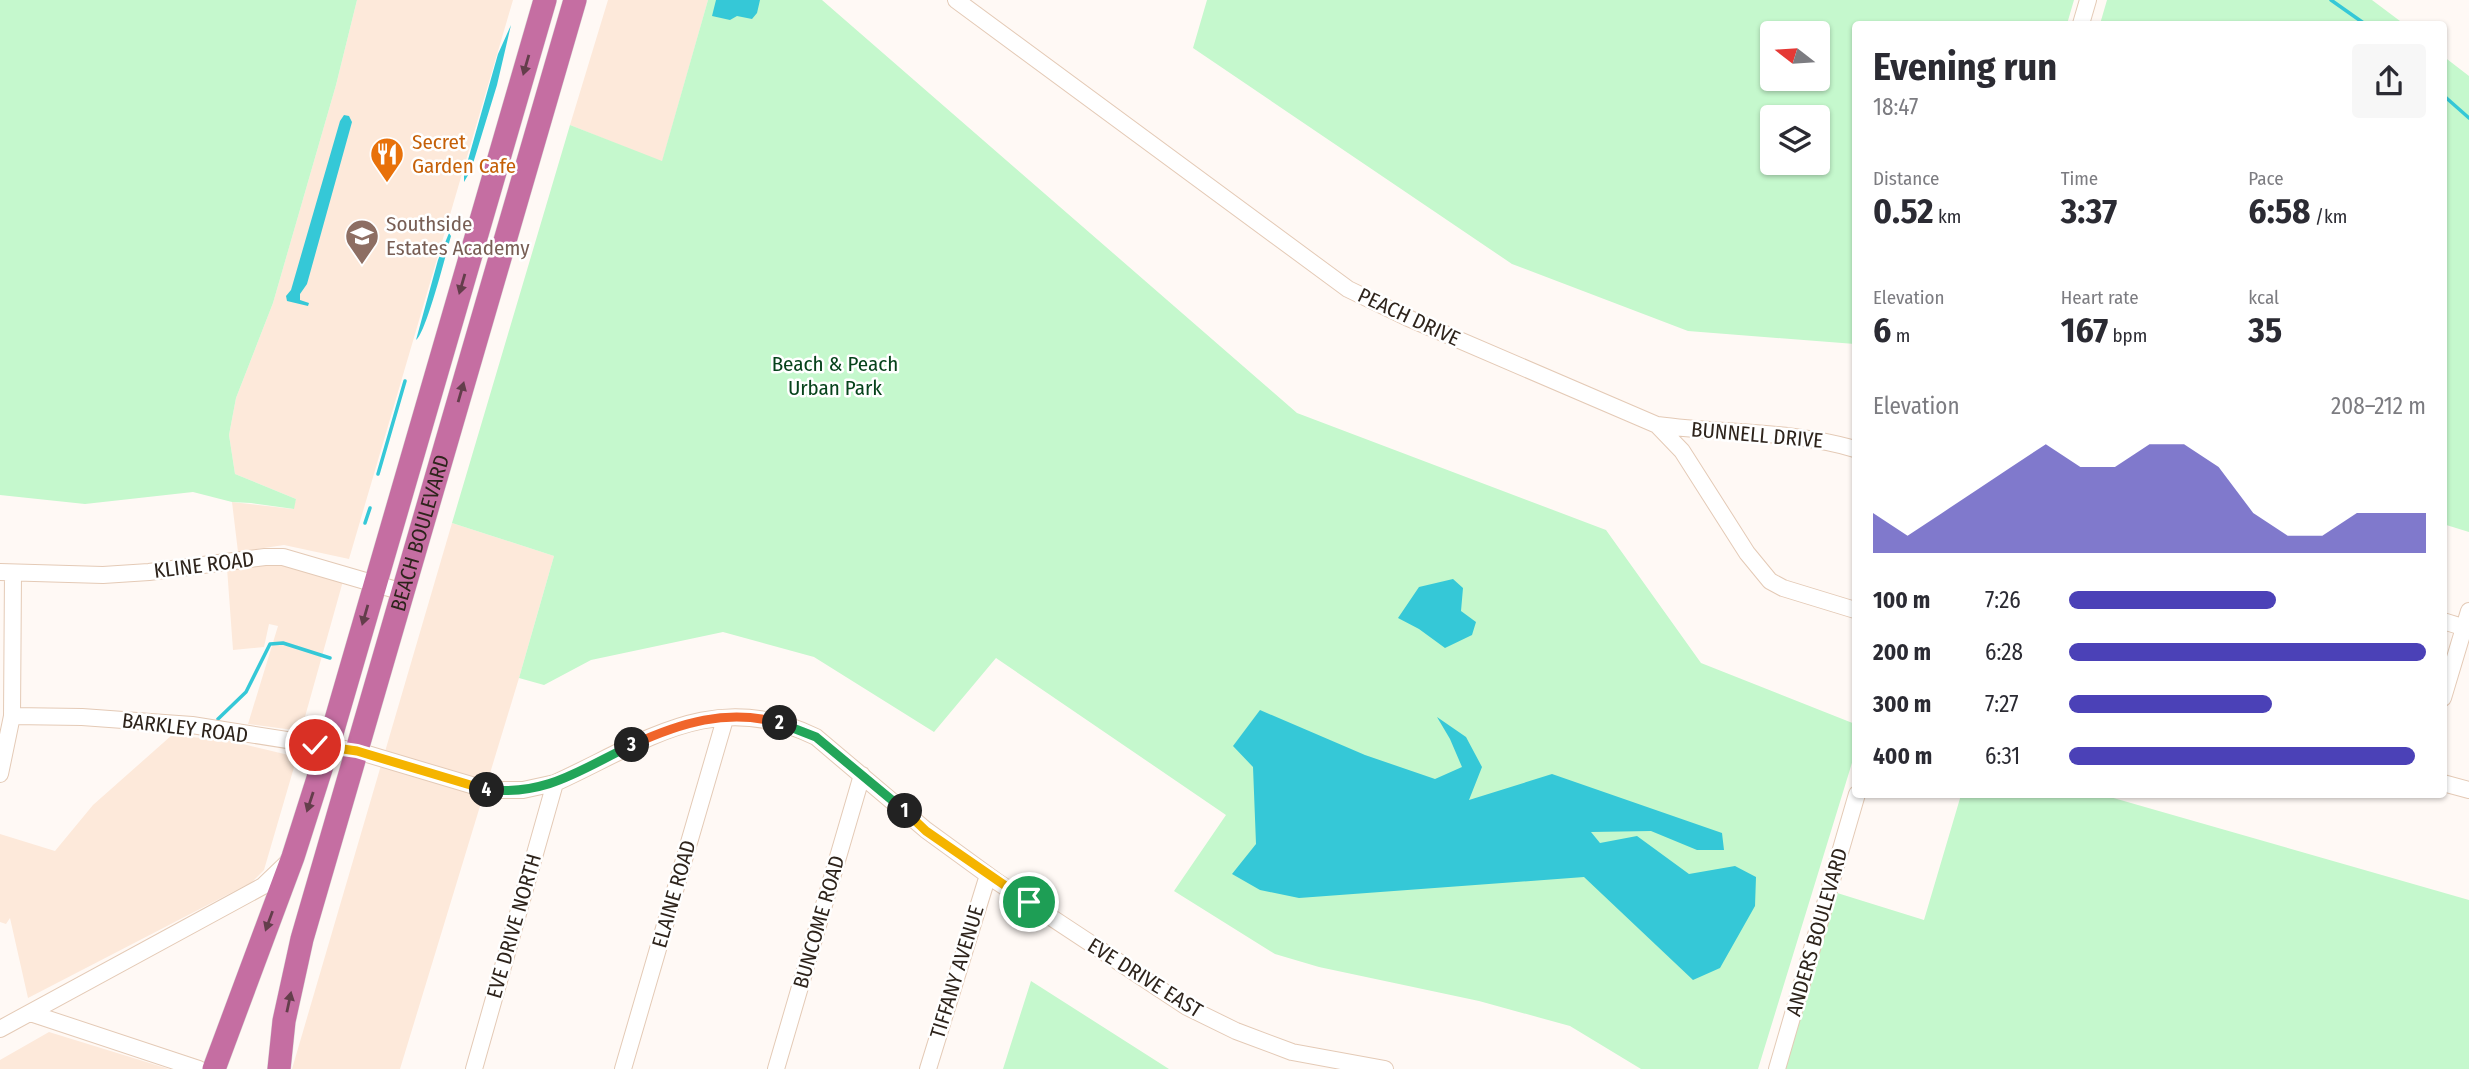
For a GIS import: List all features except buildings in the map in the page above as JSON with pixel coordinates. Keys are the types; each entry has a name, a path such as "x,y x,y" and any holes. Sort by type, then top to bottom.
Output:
{"highway":[{"path":"214,1069 293,857 328,747 545,0"},
{"name":"BEACH BOULEVARD","path":"279,1069 285,1021 302,939 575,0"}],"street":[{"name":"PEACH DRIVE","path":"956,0 1348,289 1408,318 1657,425 1682,452 1746,553 1770,581 1783,588 1852,609"},
{"path":"2082,21 2088,0"},
{"path":"482,217 510,226"},
{"name":"BUNNELL DRIVE","path":"1657,425 1698,431 1806,436 1852,448"},
{"name":"KLINE ROAD","path":"6,572 82,575 138,573 283,557 403,592"},
{"path":"0,773 12,716 6,572"},
{"path":"2447,686 2469,611"},
{"path":"2447,622 2466,628"},
{"name":"BARKLEY ROAD","path":"12,716 155,721 357,751"},
{"name":"EVE DRIVE EAST","path":"357,751 471,787 523,790 555,783 665,730 701,720 764,718 797,728 816,737 926,831 1161,992 1236,1031 1293,1052 1385,1069"},
{"name":"ELAINE ROAD","path":"623,1069 725,719"},
{"name":"BUNCOME ROAD","path":"776,1069 862,775"},
{"name":"EVE DRIVE NORTH","path":"474,1069 555,783"},
{"path":"2447,784 2469,790"},
{"name":"ANDERS BOULEVARD","path":"1777,1069 1856,798"},
{"path":"0,1029 263,886 293,857"},
{"name":"TIFFANY AVENUE","path":"928,1069 988,875"},
{"path":"30,1013 199,1069"}],"shaded area":[{"path":"357,0 513,0 349,559 284,545 238,552 232,502 293,509 296,499 235,474 229,435 236,398 273,303 336,85"},
{"path":"608,0 708,0 662,162 570,125"},
{"path":"452,523 554,556 519,678 400,1069 292,1069"},
{"path":"271,561 343,581 301,731 248,724 278,626 269,624 264,647 233,650 227,568"},
{"path":"172,735 230,741 297,757 264,870 252,882 28,998 10,918 6,924 0,922 0,834 55,851 93,805"},
{"path":"49,1032 169,1069 0,1069 0,1060"}],"green space":[{"path":"0,0 357,0 336,85 273,303 236,398 229,435 235,474 296,499 294,509 232,502 193,492 85,504 0,495"},
{"name":"Beach & Peach Urban Park","path":"708,0 822,0 1297,413 1606,530 1701,663 1852,723 1852,763 1758,1069 1641,1069 1570,1026 1479,1001 1319,967 1275,954 1174,891 1226,815 996,658 934,732 814,657 723,632 591,660 544,685 519,678 554,556 452,523 570,125 662,161"},
{"path":"1207,0 2074,0 2068,21 1852,21 1852,344 1688,331 1512,264 1193,48"},
{"path":"2107,0 2372,0 2400,21 2101,21"},
{"path":"2447,59 2469,76 2469,532 2447,525"},
{"path":"1960,798 2113,798 2469,900 2469,1069 1784,1069 1834,892 1924,920"},
{"path":"1031,981 1169,1069 1003,1069"}],"water":[{"path":"716,0 760,0 757,13 752,19 737,16 730,20 712,16"},
{"path":"511,25 497,85 471,170 464,182 498,54"},
{"path":"344,115 349,116 352,122 307,284 300,294 300,300 309,303 308,306 287,301 286,296 291,290"},
{"path":"449,233 451,236 435,292 425,323 416,340 438,260"},
{"path":"1453,579 1463,588 1461,611 1476,622 1472,635 1445,648 1398,618 1419,587"},
{"path":"1260,710 1365,755 1435,779 1462,767 1437,717 1466,737 1482,767 1469,800 1552,774 1722,833 1724,850 1697,850 1651,831 1591,832 1600,843 1637,836 1689,874 1735,866 1756,877 1755,906 1720,968 1693,980 1584,877 1299,898 1260,890 1232,874 1256,844 1253,767 1233,746"}],"waterway":[{"path":"2331,0 2361,21"},
{"path":"2447,99 2469,118"},
{"path":"378,474 405,381"},
{"path":"365,523 370,508"},
{"path":"218,719 246,692 270,644 283,643 330,658"}],"place":[{"name":"Secret Garden Cafe","path":"387,184"},
{"name":"Southside Estates Academy","path":"362,266"}],"route":[{"path":"315,745 357,751 471,787 508,792 537,789 555,783 681,724 701,720 764,718 816,737 926,831 1029,902"}]}
